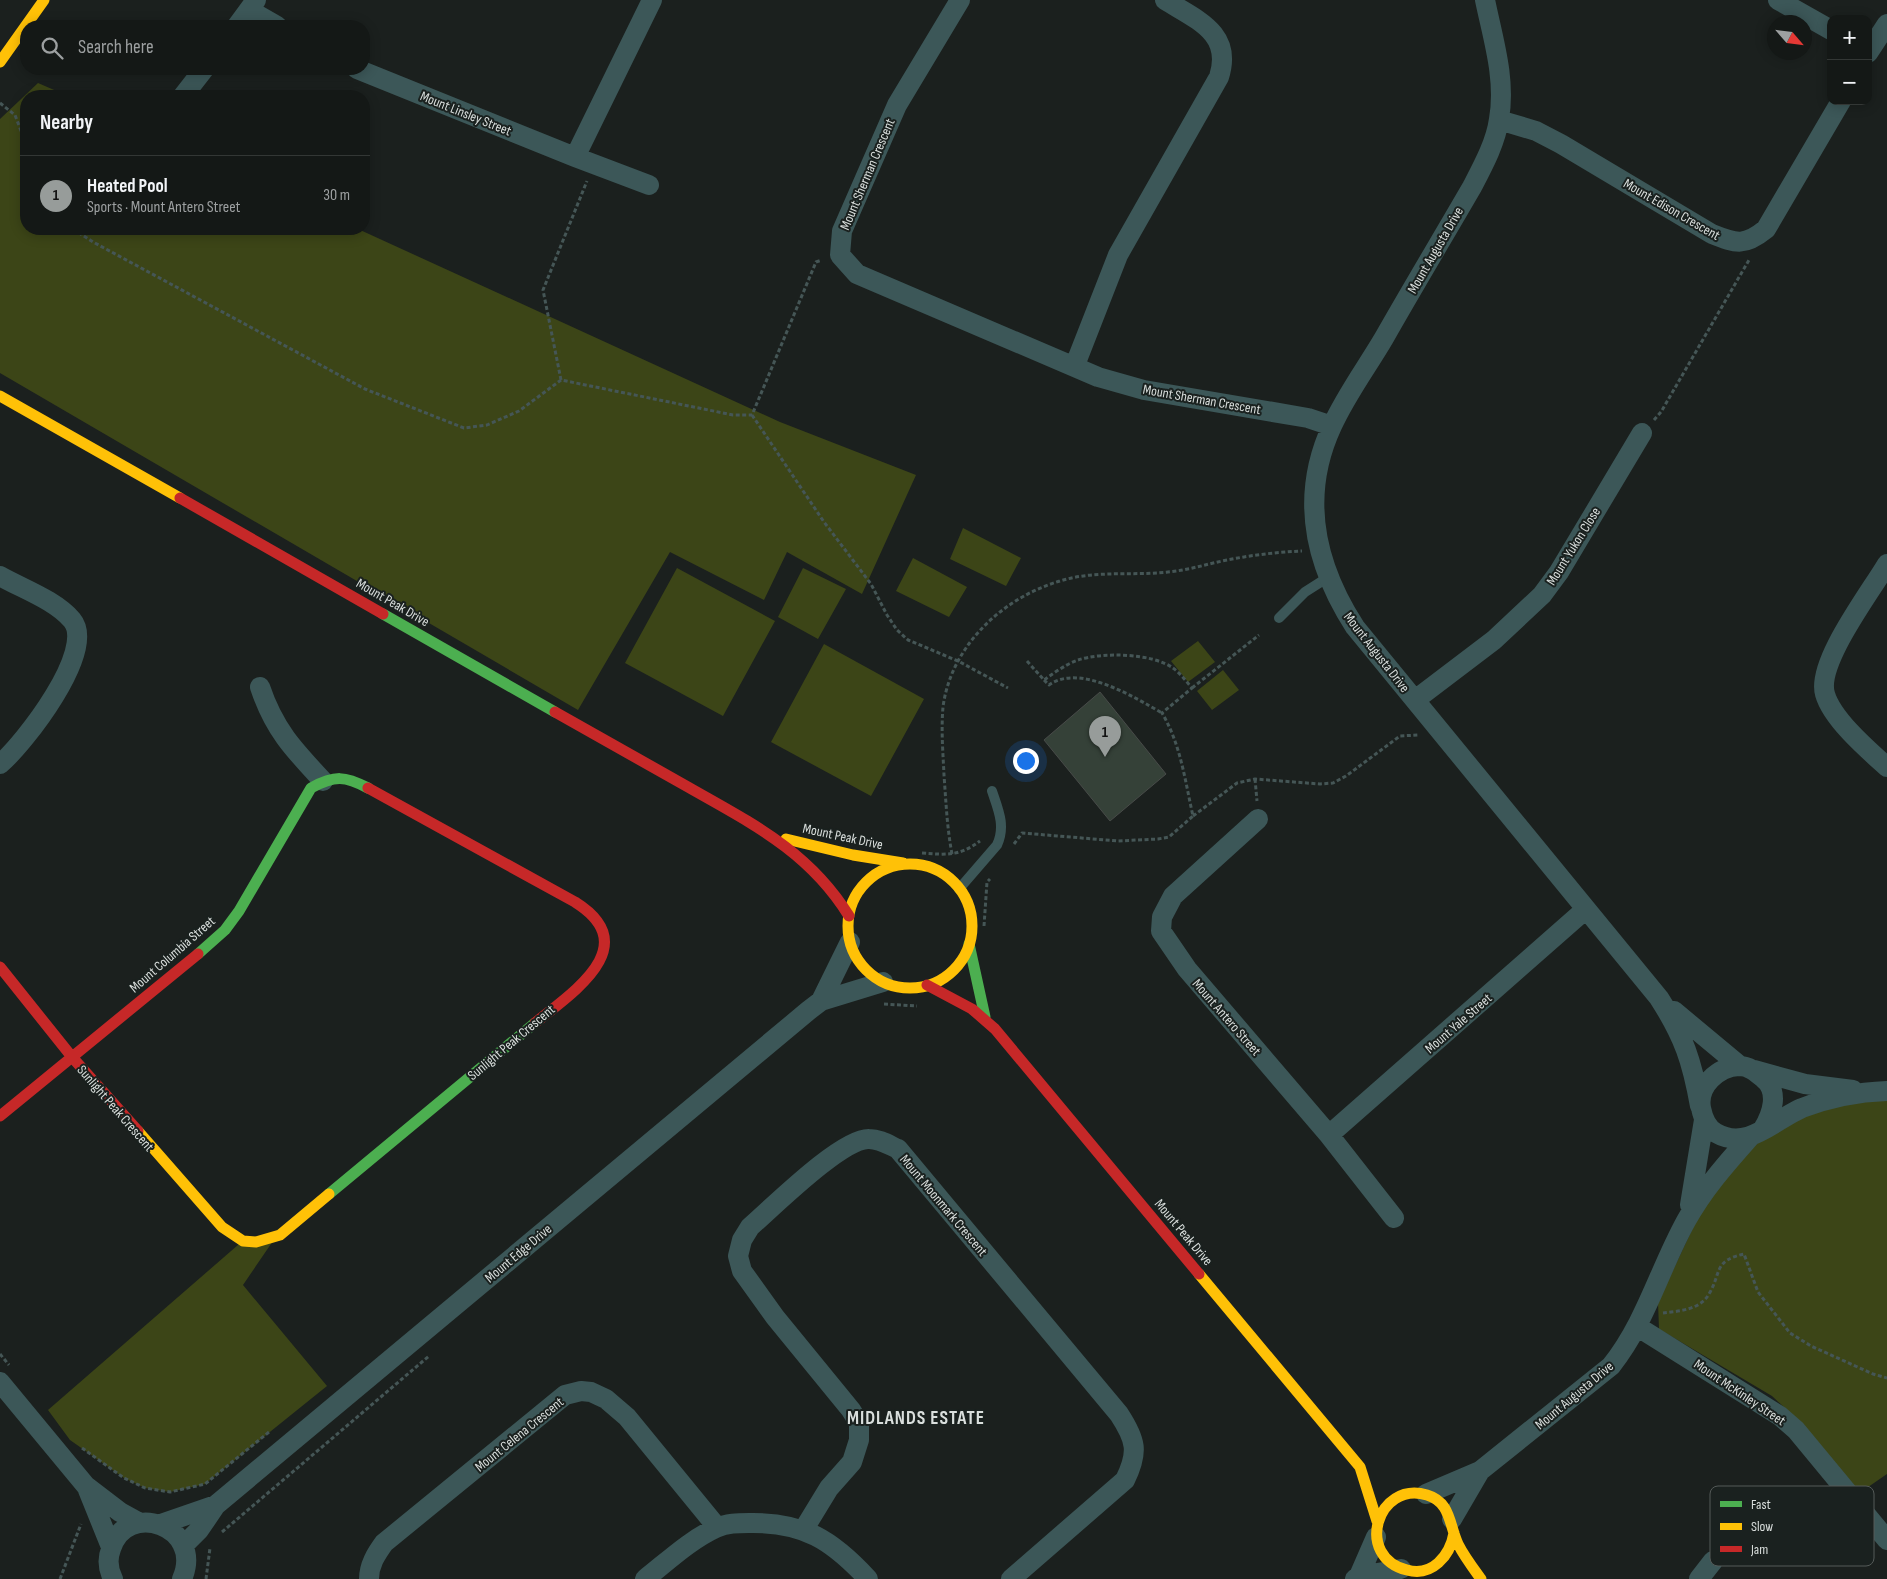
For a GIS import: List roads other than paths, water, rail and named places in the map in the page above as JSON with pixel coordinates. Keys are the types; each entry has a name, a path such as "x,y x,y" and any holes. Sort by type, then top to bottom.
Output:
{"street":[{"path":"30,20 44,0"},
{"path":"584,161 652,0"},
{"name":"Mount Sherman Crescent","path":"960,0 898,105 842,231 840,255 856,274 1075,365 1098,377 1144,390 1308,418 1332,426"},
{"path":"1075,365 1118,256 1219,77 1223,66 1220,42 1212,32 1165,0"},
{"name":"Mount Augusta Drive","path":"1418,1494 1480,1471 1610,1366 1626,1347 1642,1321 1685,1222 1694,1189 1702,1113 1694,1070 1688,1050 1659,998 1355,627 1338,601 1321,581 1314,520 1318,471 1332,426 1472,187 1487,158 1499,120 1502,94 1500,71 1485,0"},
{"path":"1778,0 1827,28"},
{"path":"241,20 252,5 270,20"},
{"path":"1872,46 1887,24"},
{"path":"0,62 20,34"},
{"name":"Mount Linsley Street","path":"370,74 584,161 649,185"},
{"path":"188,90 199,75"},
{"name":"Mount Edison Crescent","path":"1499,120 1536,131 1562,144 1704,229 1729,241 1743,243 1753,240 1766,229 1838,105"},
{"name":"Mount Peak Drive","path":"0,396 770,834 809,862 826,880 849,916"},
{"name":"Mount Yukon Close","path":"1415,700 1494,640 1542,595 1559,572 1642,433"},
{"path":"1887,564 1830,656 1824,676 1825,694 1836,715 1887,767"},
{"path":"0,576 57,607 73,621 78,636 75,654 58,690 24,739 0,764"},
{"path":"260,687 268,712 288,744 323,781"},
{"name":"Sunlight Peak Crescent","path":"0,967 72,1057 222,1227 238,1240 252,1244 280,1235 585,982 604,955 604,936 599,921 582,907 485,850 351,779 338,777 323,781"},
{"name":"Mount Columbia Street","path":"0,1116 225,930 239,911 311,788 323,781"},
{"name":"Mount Antero Street","path":"1258,819 1172,896 1162,917 1161,931 1187,969 1329,1135 1394,1218"},
{"name":"Mount Peak Drive","path":"770,834 854,856 937,870 959,889 970,915 969,944 985,1017"},
{"name":"Mount Peak Drive","path":"910,864 893,866 870,879 854,900 849,916 850,942 862,965 883,982 909,988 927,985 936,982 953,970 969,944"},
{"name":"Mount Yale Street","path":"1329,1135 1586,909"},
{"name":"Mount Edge Drive","path":"821,1001 850,942"},
{"name":"Mount Edge Drive","path":"183,1546 198,1530 216,1505 821,1001 883,982"},
{"name":"Mount Peak Drive","path":"927,985 963,1003 985,1017 1360,1467 1377,1476"},
{"name":"Mount Augusta Drive","path":"1659,998 1746,1068"},
{"path":"1746,1068 1766,1080 1773,1096 1772,1114 1757,1133"},
{"path":"1746,1068 1805,1084 1878,1092 1827,1100 1803,1108 1757,1133 1737,1140 1724,1138 1712,1131 1702,1113 1705,1086 1720,1071 1746,1068"},
{"name":"Mount Augusta Drive","path":"1685,1222 1713,1179 1757,1133"},
{"name":"Mount Moonmark Crescent","path":"804,1529 829,1488 852,1462 860,1440 859,1423 851,1410 775,1317 742,1271 738,1256 742,1240 750,1227 830,1158 849,1144 868,1139 883,1142 898,1149 1119,1414 1134,1441 1134,1462 1125,1480 1011,1579"},
{"name":"Mount McKinley Street","path":"1642,1321 1780,1416 1796,1430 1842,1486"},
{"path":"6,1375 86,1486 111,1547"},
{"name":"Mount Celena Crescent","path":"369,1579 369,1571 375,1556 384,1543 564,1395 581,1391 606,1399 627,1417 717,1527"},
{"name":"Mount Peak Drive","path":"1360,1467 1385,1557 1401,1569"},
{"name":"Mount Augusta Drive","path":"1453,1526 1480,1471"},
{"path":"1393,1484 1439,1501 1481,1579"},
{"path":"86,1486 120,1512 140,1523"},
{"path":"1357,1578 1389,1503 1418,1494"},
{"name":"Mount Edge Drive","path":"140,1523 161,1524 216,1505"},
{"path":"108,1576 111,1547 119,1534 140,1523"},
{"path":"645,1579 696,1538 717,1527 728,1524 759,1523 804,1529 843,1555 868,1579"},
{"path":"161,1524 174,1533 183,1546 186,1563 182,1579"},
{"name":"Mount McKinley Street","path":"1874,1524 1887,1540"},
{"path":"1357,1578 1401,1569 1421,1571 1429,1569 1444,1558 1453,1542 1453,1526"},
{"path":"1700,1579 1711,1566"},
{"path":"1421,1571 1430,1579"}],"lane":[{"path":"1279,618 1321,581"},
{"path":"959,889 997,845 1001,836 1000,816 992,791"}],"place":[{"name":"Heated Pool","path":"1105,757"}],"district":[{"name":"MIDLANDS ESTATE","path":"916,1417"}]}
